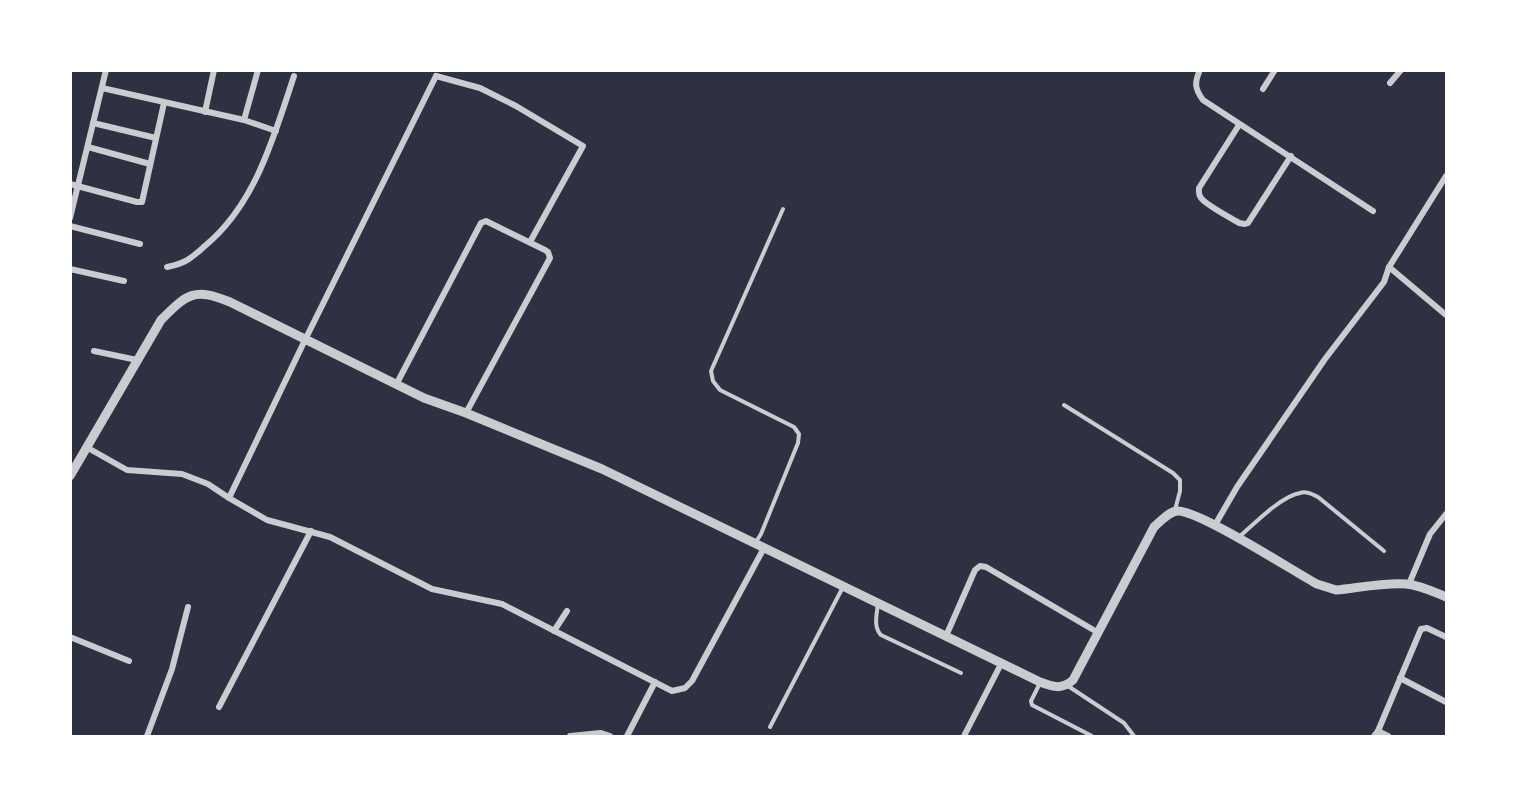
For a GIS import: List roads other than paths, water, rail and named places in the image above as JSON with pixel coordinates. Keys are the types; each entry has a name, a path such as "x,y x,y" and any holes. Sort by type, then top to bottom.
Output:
{"street":[{"path":"70,218 106,70"},
{"path":"205,70 213,72 205,112"},
{"path":"244,120 258,70"},
{"path":"1200,70 1195,81 1197,93 1203,100 1373,211"},
{"path":"1263,89 1275,70"},
{"path":"1390,83 1401,70"},
{"path":"229,498 435,73 480,88 516,106 583,146 530,242"},
{"path":"166,267 189,260 213,240 237,212 259,172 276,132 294,76"},
{"path":"102,88 244,120 276,132"},
{"path":"70,184 140,203 143,199 164,103"},
{"path":"93,123 156,138"},
{"path":"1239,125 1199,188 1200,197 1205,202 1239,223 1248,223 1291,156"},
{"path":"87,147 150,164"},
{"path":"1215,525 1232,495 1318,369 1384,282 1389,267 1446,176"},
{"path":"396,385 481,223 485,220 530,242 550,255 549,261 466,413"},
{"path":"70,226 140,244"},
{"path":"1389,267 1446,315"},
{"path":"70,268 124,281"},
{"path":"70,476 74,464 88,448 161,320 180,302 195,294 212,295 424,398 602,469 1054,688 1067,685 1077,674 1154,527 1175,511 1185,512 1215,525 1327,588 1336,590 1398,583 1425,588 1446,597"},
{"path":"94,351 137,360"},
{"path":"88,448 128,470 182,474 208,484 267,520 330,537 432,589 502,604 672,691 685,688 692,681 764,548"},
{"path":"1409,584 1430,534 1446,514"},
{"path":"219,707 311,531"},
{"path":"946,636 975,570 980,566 986,567 1097,632"},
{"path":"147,736 172,669 188,607"},
{"path":"554,631 567,611"},
{"path":"1388,736 1376,734 1419,633 1424,628 1446,637"},
{"path":"70,637 129,661"},
{"path":"964,736 1001,664"},
{"path":"1400,678 1446,702"},
{"path":"627,736 655,682"},
{"path":"570,736 601,733 610,736"}],"lane":[{"path":"755,543 761,534 798,443 799,434 794,428 720,390 713,381 711,371 783,209"},
{"path":"1064,405 1173,473 1180,480 1175,511"},
{"path":"1238,538 1281,502 1298,493 1307,492 1318,497 1384,551"},
{"path":"770,727 843,586"},
{"path":"878,603 876,625 881,636 961,673"},
{"path":"1040,682 1031,701 1032,705 1092,736"},
{"path":"1067,685 1124,723 1134,736"}]}
